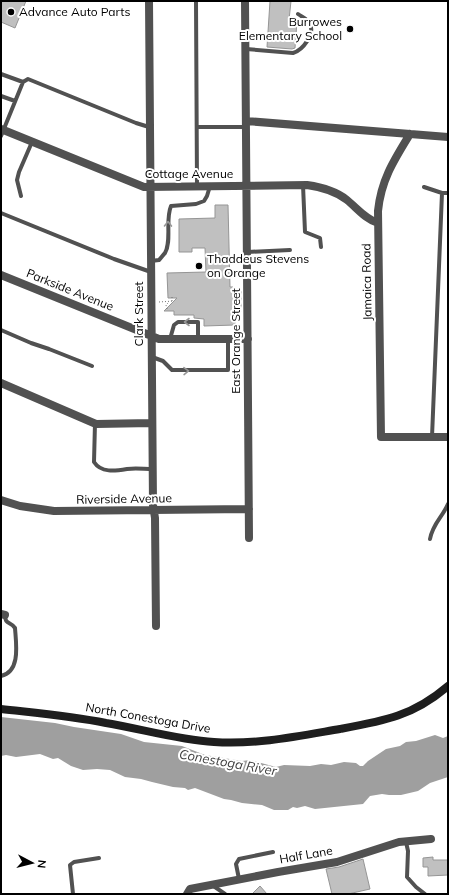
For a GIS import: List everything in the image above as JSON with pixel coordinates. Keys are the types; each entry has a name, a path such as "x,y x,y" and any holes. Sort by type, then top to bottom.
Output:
{"street":[{"name":"Clark Street","path":"149,1 150,187 155,260 151,272 156,626"},
{"name":"East Orange Street","path":"245,1 249,538"},
{"path":"246,124 448,137"},
{"name":"Cottage Avenue","path":"2,132 32,142 142,187 303,185 318,187 333,192 348,201 363,215 378,223"},
{"name":"Jamaica Road","path":"410,134 387,174 379,199 378,223 381,437 432,437"},
{"name":"Parkside Avenue","path":"1,275 159,339 248,339"},
{"path":"1,383 95,423 152,423"},
{"path":"432,437 448,437"},
{"name":"Riverside Avenue","path":"1,500 20,506 54,511 249,509"},
{"name":"North Conestoga Drive","path":"1,709 77,718 190,739 228,742 305,735 388,719 415,710 431,700 448,686"},
{"name":"Half Lane","path":"187,894 190,889 337,862 399,842 431,839"}],"lane":[{"path":"196,1 197,186"},
{"path":"245,48 293,53 297,52 306,42 311,28 309,22 298,14"},
{"path":"1,74 23,82"},
{"path":"2,132 23,82 28,79 136,123 150,127"},
{"path":"1,96 15,101"},
{"path":"197,127 246,124"},
{"path":"22,196 17,180 32,142"},
{"path":"303,185 305,232 320,238 321,247"},
{"path":"155,260 165,253 167,247 168,213 171,206 196,204 204,201 210,186"},
{"path":"424,187 442,193 448,193"},
{"path":"432,437 442,193"},
{"path":"1,213 114,259 151,272"},
{"path":"248,252 290,250"},
{"path":"170,339 174,325 178,322 198,322 198,339"},
{"path":"1,330 92,366"},
{"path":"152,357 163,361 172,370 228,370 228,339"},
{"path":"95,423 94,462 97,466 109,471 153,469"},
{"path":"430,539 432,529 448,504"},
{"path":"1,676 9,673 14,664 16,654 15,628 6,622 3,614"},
{"path":"406,842 408,851 408,877 424,894"},
{"path":"239,879 236,864 239,859 273,852"},
{"path":"73,894 70,865 74,862 99,858"},
{"path":"212,885 225,894"}],"path":[{"path":"161,302 173,302 172,296"},
{"path":"167,309 166,305 169,302"}],"water":[{"name":"Conestoga River","path":"1,717 55,723 121,734 144,742 182,746 205,755 242,761 250,760 276,767 284,765 331,765 344,762 356,763 363,766 386,749 400,746 406,742 416,741 435,735 443,738 448,736 448,777 430,783 418,791 401,795 382,794 370,796 363,804 315,809 305,806 297,808 293,807 288,810 274,810 262,805 224,799 195,788 188,790 185,788 125,777 110,770 83,770 71,766 58,758 53,759 40,754 16,757 6,755 1,756"}],"building":[{"name":"Advance Auto Parts","path":"1,1 26,1 15,28 1,22"},
{"name":"Burrowes Elementary School","path":"270,1 291,1 289,20 297,21 295,48 267,47"},
{"name":"Thaddeus Stevens on Orange","path":"215,205 228,205 230,287 233,287 233,290 241,291 241,312 235,312 235,325 204,326 204,319 194,318 194,315 174,315 174,311 164,311 177,298 168,298 167,273 206,272 205,248 192,248 192,252 179,252 179,219 215,218"},
{"path":"433,857 433,860 448,860 448,875 428,876 428,867 423,867 423,858"},
{"path":"363,859 370,889 348,894 332,894 326,869 339,867"},
{"path":"260,886 267,894 252,894"}],"place":[{"name":"Advance Auto Parts","path":"11,12"},
{"name":"Burrowes Elementary School","path":"350,29"},
{"name":"Thaddeus Stevens on Orange","path":"199,266"}]}
